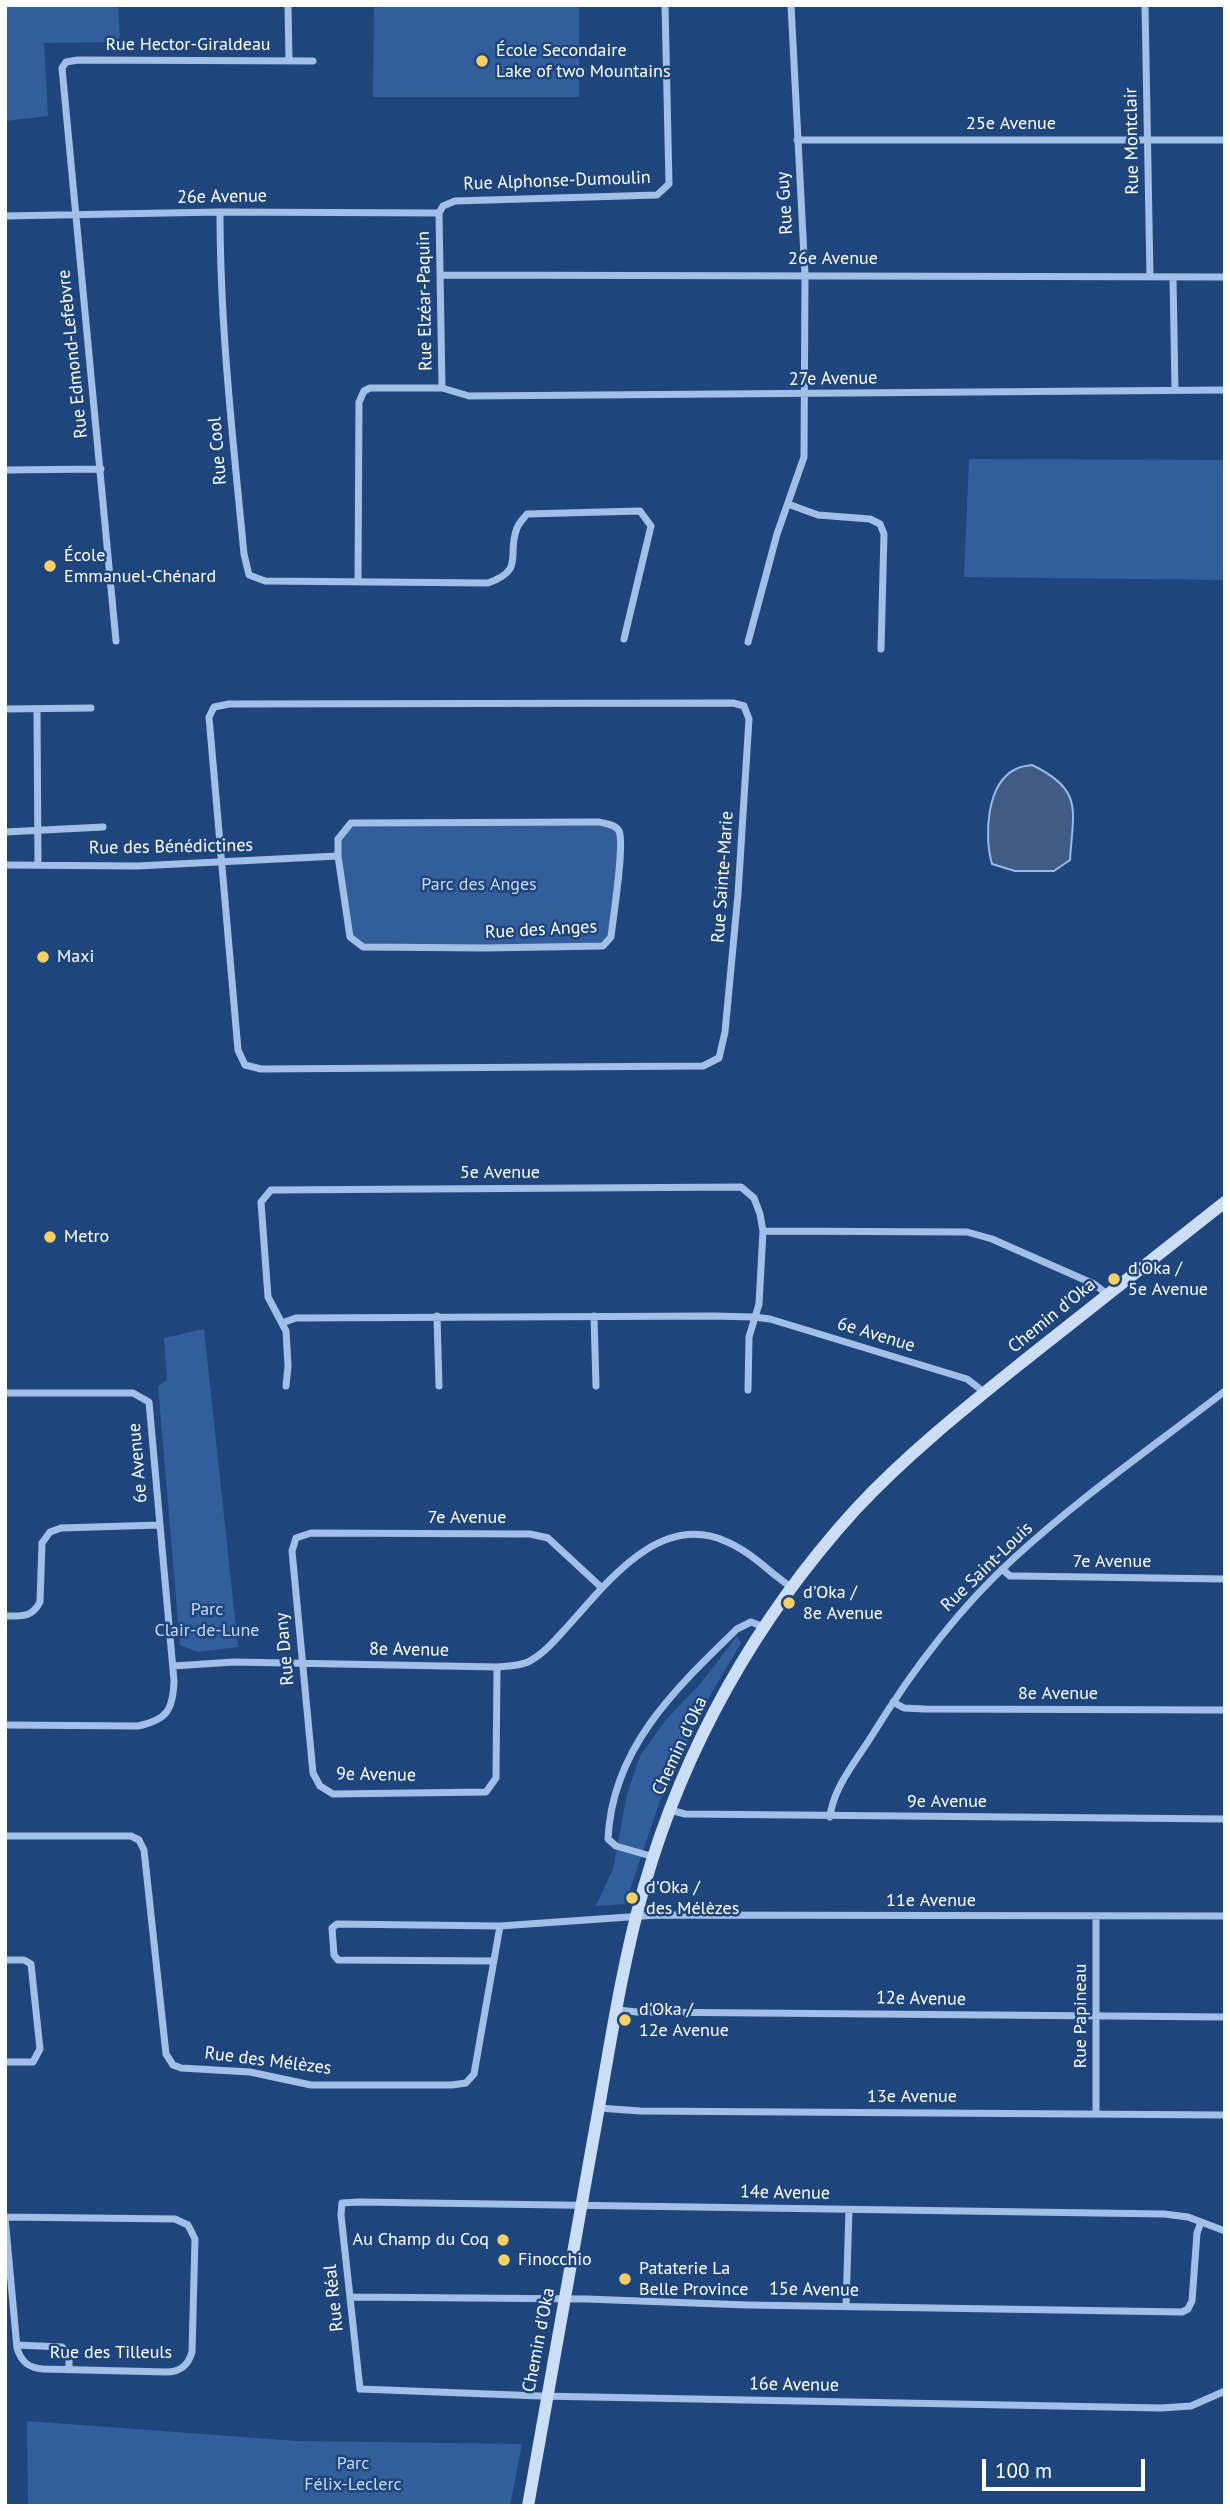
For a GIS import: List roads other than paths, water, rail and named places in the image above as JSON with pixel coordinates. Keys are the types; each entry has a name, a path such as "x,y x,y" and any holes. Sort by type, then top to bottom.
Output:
{"main road":[{"name":"Chemin d'Oka","path":"528,2506 636,1916 670,1810 713,1714 791,1587 849,1518 895,1469 984,1392 1225,1202"}],"street":[{"path":"288,5 289,61"},
{"name":"Rue Alphonse-Dumoulin","path":"439,213 443,206 455,201 657,195 669,184 665,5"},
{"name":"Rue Guy","path":"748,642 777,534 804,457 805,275 791,5"},
{"name":"Rue Montclair","path":"1145,5 1150,277"},
{"name":"Rue Hector-Giraldeau","path":"64,64 78,60 313,61"},
{"name":"Rue Edmond-Lefebvre","path":"64,64 61,73 116,641"},
{"name":"25e Avenue","path":"797,140 1225,140"},
{"name":"26e Avenue","path":"5,216 220,212 439,213"},
{"name":"Rue Cool","path":"220,212 221,310 247,571 258,581 488,583 503,578 511,569 517,527 527,514 640,511 651,526 624,639"},
{"name":"Rue Elzéar-Paquin","path":"439,213 442,388"},
{"name":"26e Avenue","path":"441,275 1225,277"},
{"path":"1173,277 1175,390"},
{"name":"27e Avenue","path":"358,582 360,397 363,391 370,388 442,388 469,396 1225,390"},
{"path":"5,470 101,469"},
{"path":"788,505 818,516 870,519 880,524 884,534 881,649"},
{"name":"Rue Sainte-Marie","path":"733,703 744,706 749,719 738,894 725,1032 719,1058 704,1066 261,1069 245,1065 238,1050 222,862 209,717 214,708 229,704 733,703"},
{"path":"5,709 91,708"},
{"path":"37,709 38,864"},
{"name":"Rue des Anges","path":"599,822 614,826 620,832 621,847 611,937 603,946 363,947 350,937 338,856 338,839 351,823 599,822"},
{"path":"5,832 103,827"},
{"name":"Rue des Bénédictines","path":"5,865 137,866 338,856"},
{"name":"5e Avenue","path":"282,1322 268,1297 261,1202 271,1190 741,1187 754,1198 763,1231"},
{"path":"748,1390 749,1337 759,1304 763,1231 967,1232 992,1239 1094,1284 1108,1294"},
{"path":"437,1316 439,1386"},
{"name":"6e Avenue","path":"282,1322 296,1318 437,1316 754,1317 770,1319 967,1379 984,1392"},
{"path":"594,1317 596,1386"},
{"path":"282,1322 286,1331 286,1386"},
{"name":"Rue Saint-Louis","path":"830,1816 835,1795 893,1702 937,1640 1002,1569 1059,1520 1225,1391"},
{"name":"6e Avenue","path":"5,1393 133,1393 149,1402 173,1666"},
{"path":"5,1616 28,1616 40,1602 42,1543 50,1532 61,1528 160,1525"},
{"name":"7e Avenue","path":"311,1533 530,1534 548,1538 602,1588"},
{"name":"Rue Dany","path":"311,1533 296,1538 292,1551 313,1773"},
{"name":"8e Avenue","path":"173,1666 301,1663 497,1667 528,1662 547,1648 627,1564 655,1544 674,1536 711,1535 736,1546 791,1587"},
{"name":"7e Avenue","path":"1002,1569 1010,1576 1225,1579"},
{"path":"654,1857 616,1846 608,1839 617,1791 632,1748 665,1704 737,1629 751,1622 764,1627"},
{"path":"5,1726 138,1726 155,1722 173,1702 173,1666"},
{"name":"9e Avenue","path":"313,1773 320,1786 333,1794 486,1792 496,1778 497,1667"},
{"name":"8e Avenue","path":"893,1702 904,1708 925,1709 1225,1710"},
{"name":"9e Avenue","path":"670,1810 685,1814 1225,1819"},
{"name":"Rue des Mélèzes","path":"5,1836 131,1836 139,1840 144,1850 166,2054 173,2065 181,2067 250,2072 311,2085 466,2083 474,2074 500,1926"},
{"path":"494,1961 338,1960 334,1955 332,1928 337,1924 500,1926 636,1916"},
{"name":"11e Avenue","path":"636,1916 1225,1916"},
{"name":"Rue Papineau","path":"1096,1917 1096,2114"},
{"path":"5,1960 24,1960 31,1964 40,2049 33,2062 5,2062"},
{"name":"12e Avenue","path":"617,2010 1225,2017"},
{"name":"13e Avenue","path":"599,2108 654,2111 1225,2115"},
{"name":"14e Avenue","path":"342,2203 1164,2214 1188,2217 1225,2231"},
{"name":"Rue Réal","path":"342,2203 360,2389"},
{"path":"846,2306 849,2210"},
{"name":"Rue des Tilleuls","path":"5,2217 179,2220 188,2225 194,2233 192,2352 184,2367 166,2372 32,2368 21,2359 17,2345 5,2217"},
{"name":"15e Avenue","path":"351,2297 1182,2312 1190,2306 1193,2292 1197,2233 1201,2222"},
{"path":"17,2345 62,2347 69,2354 69,2370"},
{"name":"16e Avenue","path":"360,2389 547,2396 1161,2408 1191,2406 1225,2391"}],"place":[{"name":"École Secondaire Lake of two Mountains","path":"482,61"},
{"name":"École Emmanuel-Chénard","path":"50,566"},
{"name":"Maxi","path":"43,957"},
{"name":"Metro","path":"50,1237"},
{"name":"d'Oka / 5e Avenue","path":"1114,1279"},
{"name":"d'Oka / 8e Avenue","path":"789,1603"},
{"name":"d'Oka / des Mélèzes","path":"632,1898"},
{"name":"d'Oka / 12e Avenue","path":"625,2020"},
{"name":"Au Champ du Coq","path":"503,2240"},
{"name":"Finocchio","path":"504,2260"},
{"name":"Pataterie La Belle Province","path":"625,2279"}],"park label":[{"name":"Parc des Anges","path":"479,885"},
{"name":"Parc Clair-de-Lune","path":"207,1620"},
{"name":"Parc Félix-Leclerc","path":"353,2474"}]}
